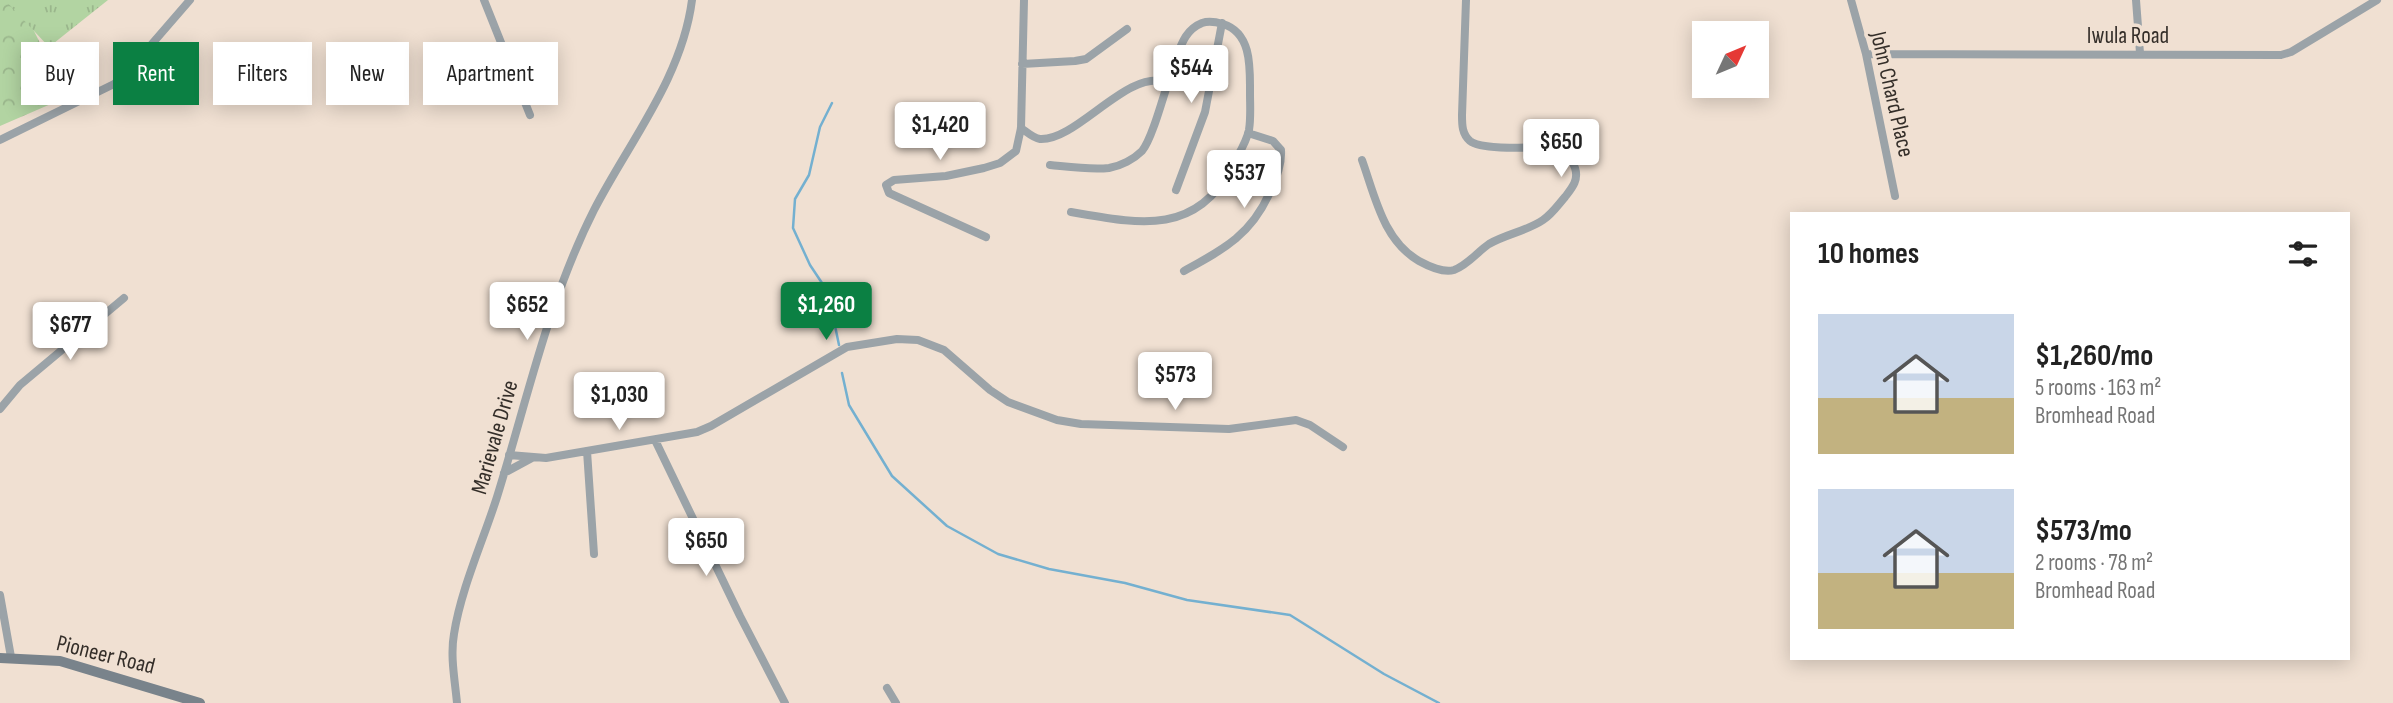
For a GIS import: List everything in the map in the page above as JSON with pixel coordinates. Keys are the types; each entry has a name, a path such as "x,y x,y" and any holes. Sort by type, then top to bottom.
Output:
{"main road":[{"name":"Pioneer Road","path":"5,658 60,661 200,703"}],"street":[{"path":"0,140 114,84 125,75 190,0"},
{"path":"484,0 530,115"},
{"name":"Marievale Drive","path":"457,703 454,635 462,600 504,474 566,270 595,209 683,46 692,0"},
{"path":"986,237 889,193 886,185 894,180 946,176 1000,163 1016,151 1021,128 1024,0"},
{"path":"1362,160 1385,225 1396,242 1421,262 1448,271 1456,269 1497,240 1545,219 1575,183 1576,173 1569,155 1563,149 1484,146 1470,141 1465,134 1462,115 1466,0"},
{"name":"John Chard Place","path":"1851,0 1866,54 1895,196"},
{"path":"2136,0 2140,53"},
{"name":"Iwula Road","path":"1866,54 2286,54 2376,0"},
{"path":"1050,165 1096,169 1112,167 1131,159 1147,144 1186,35 1202,23 1210,22 1222,23 1238,33 1247,51 1250,65 1248,133 1220,187 1199,208 1185,215 1156,220 1118,220 1071,212"},
{"path":"1176,190 1205,112 1222,23"},
{"path":"1022,64 1086,58 1127,29"},
{"path":"1021,128 1035,137 1049,138 1063,132 1137,84 1152,79 1167,82"},
{"path":"1184,271 1236,240 1263,208 1278,173 1281,150 1273,141 1248,133"},
{"path":"0,409 20,385 124,298"},
{"path":"509,455 532,458 587,451 655,440 711,426 847,347 897,339 931,343 944,350 1008,402 1057,420 1080,424 1228,429 1275,421 1296,421 1310,425 1343,447"},
{"path":"655,440 785,703"},
{"path":"587,451 594,554"},
{"path":"504,474 532,458"},
{"path":"0,595 5,658"},
{"path":"887,688 895,703"}],"green space":[{"path":"0,0 85,0 33,29 40,42 21,42 21,105 49,105 0,126"},
{"path":"5,0 108,0 55,42 44,42"}],"waterway":[{"path":"832,103 820,127 809,175 795,199 793,228 810,265 828,292 839,345"},
{"path":"842,373 849,405 892,476 947,526 998,554 1049,569 1125,583 1187,600 1290,615 1384,674 1439,703"}]}
